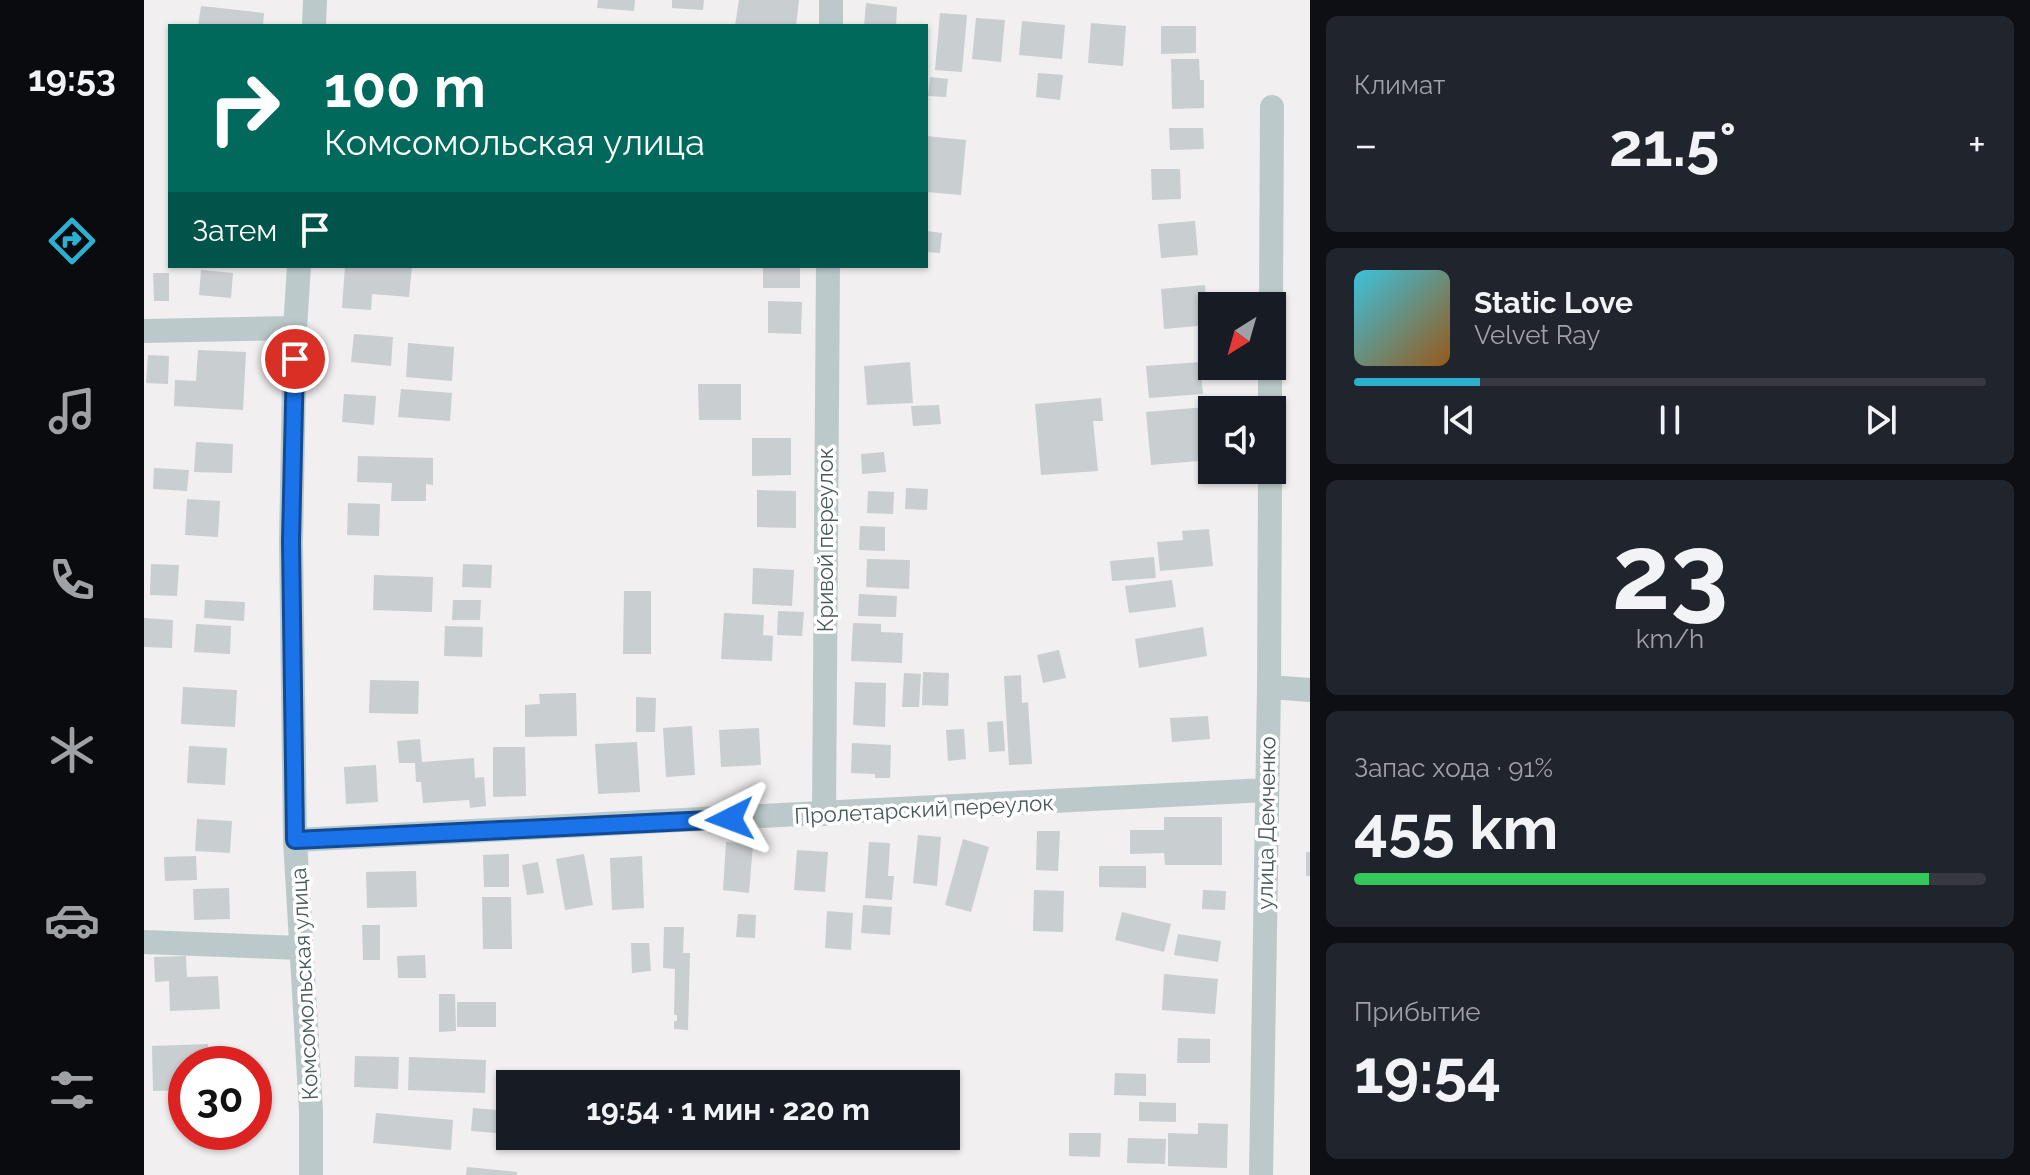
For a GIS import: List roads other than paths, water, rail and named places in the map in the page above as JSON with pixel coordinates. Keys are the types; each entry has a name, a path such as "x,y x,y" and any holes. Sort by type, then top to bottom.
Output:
{"street":[{"path":"314,24 315,0"},
{"path":"831,0 831,24"},
{"path":"1271,292 1272,107"},
{"name":"Комсомольская улица","path":"299,268 291,541 295,840 311,1111 311,1175"},
{"name":"Кривой переулок","path":"824,814 828,268"},
{"path":"144,331 295,328"},
{"name":"улица Демченко","path":"1261,1175 1270,484"},
{"path":"1269,687 1310,690"},
{"name":"Пролетарский переулок","path":"295,840 1266,790"},
{"path":"144,942 301,948"}]}
